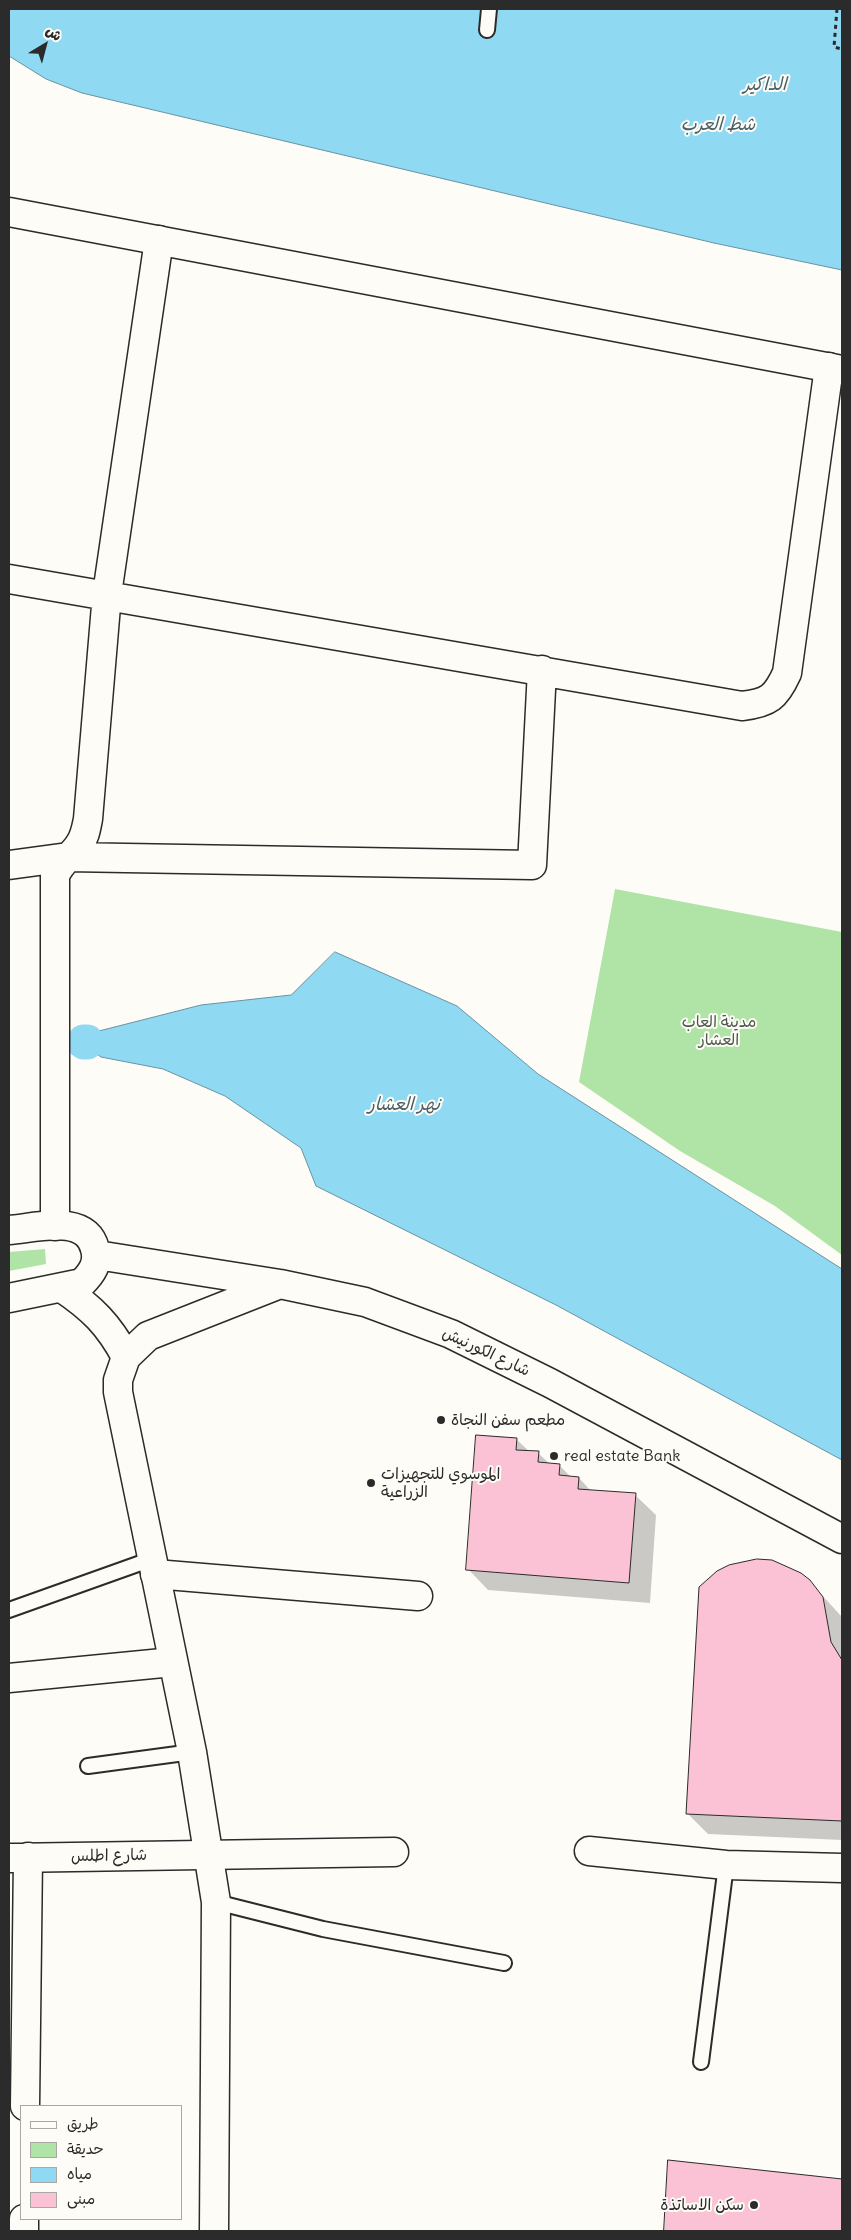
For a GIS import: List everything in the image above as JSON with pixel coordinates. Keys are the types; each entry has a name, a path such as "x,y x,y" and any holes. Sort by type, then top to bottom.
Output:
{"street":[{"path":"9,212 836,369 787,673 779,692 761,704 742,706 107,594 9,579"},
{"path":"55,1226 55,876 62,862 85,835 88,819 107,594 159,240"},
{"path":"9,865 68,857 532,865 542,670"},
{"path":"9,1230 68,1225 80,1229 94,1243 97,1255 91,1275 82,1283 9,1298"},
{"name":"شارع الكورنيش","path":"97,1255 280,1284 365,1302 451,1334 550,1383 842,1539"},
{"path":"214,2231 216,1902 192,1752 118,1392 120,1375 126,1357 148,1336 280,1284"},
{"path":"62,1288 100,1317 115,1336 126,1357"},
{"path":"153,1567 418,1596"},
{"path":"9,1678 173,1662"},
{"path":"589,1851 726,1865 842,1868"},
{"name":"شارع اطلس","path":"18,1858 394,1852"},
{"path":"18,1858 25,2105"}],"lane":[{"path":"487,30 489,9"},
{"path":"9,1610 153,1567"},
{"path":"88,1766 192,1752"},
{"path":"701,2062 726,1865"},
{"path":"216,1902 323,1929 504,1963"}],"path":[{"path":"837,9 834,47 842,50"}],"green space":[{"name":"مدينة العاب العشار","path":"615,889 842,932 842,1255 775,1206 680,1151 579,1082"},
{"path":"45,1249 46,1264 9,1271 9,1252"}],"water":[{"name":"شط العرب","path":"9,9 842,9 842,270 714,243 82,93 46,79 9,56"},
{"name":"نهر العشار","path":"335,952 457,1006 538,1074 842,1269 842,1460 556,1305 316,1186 301,1148 225,1096 163,1069 101,1057 90,1049 87,1042 95,1032 201,1005 291,995"}],"building":[{"path":"476,1435 517,1438 516,1450 539,1451 538,1462 560,1464 559,1475 579,1477 578,1489 636,1493 629,1583 466,1570"},
{"path":"757,1559 772,1560 801,1573 810,1580 823,1597 831,1642 842,1660 842,1821 686,1814 699,1587 717,1571 729,1565"},
{"name":"سكن الاساتذة","path":"668,2160 842,2179 842,2231 664,2231"}],"place":[{"name":"مطعم سفن النجاة","path":"441,1420"},
{"name":"real estate Bank","path":"554,1456"},
{"name":"الموسوي للتجهيزات الزراعية","path":"371,1483"},
{"name":"سكن الاساتذة","path":"754,2205"}],"water label":[{"name":"الداكير","path":"765,85"}]}
